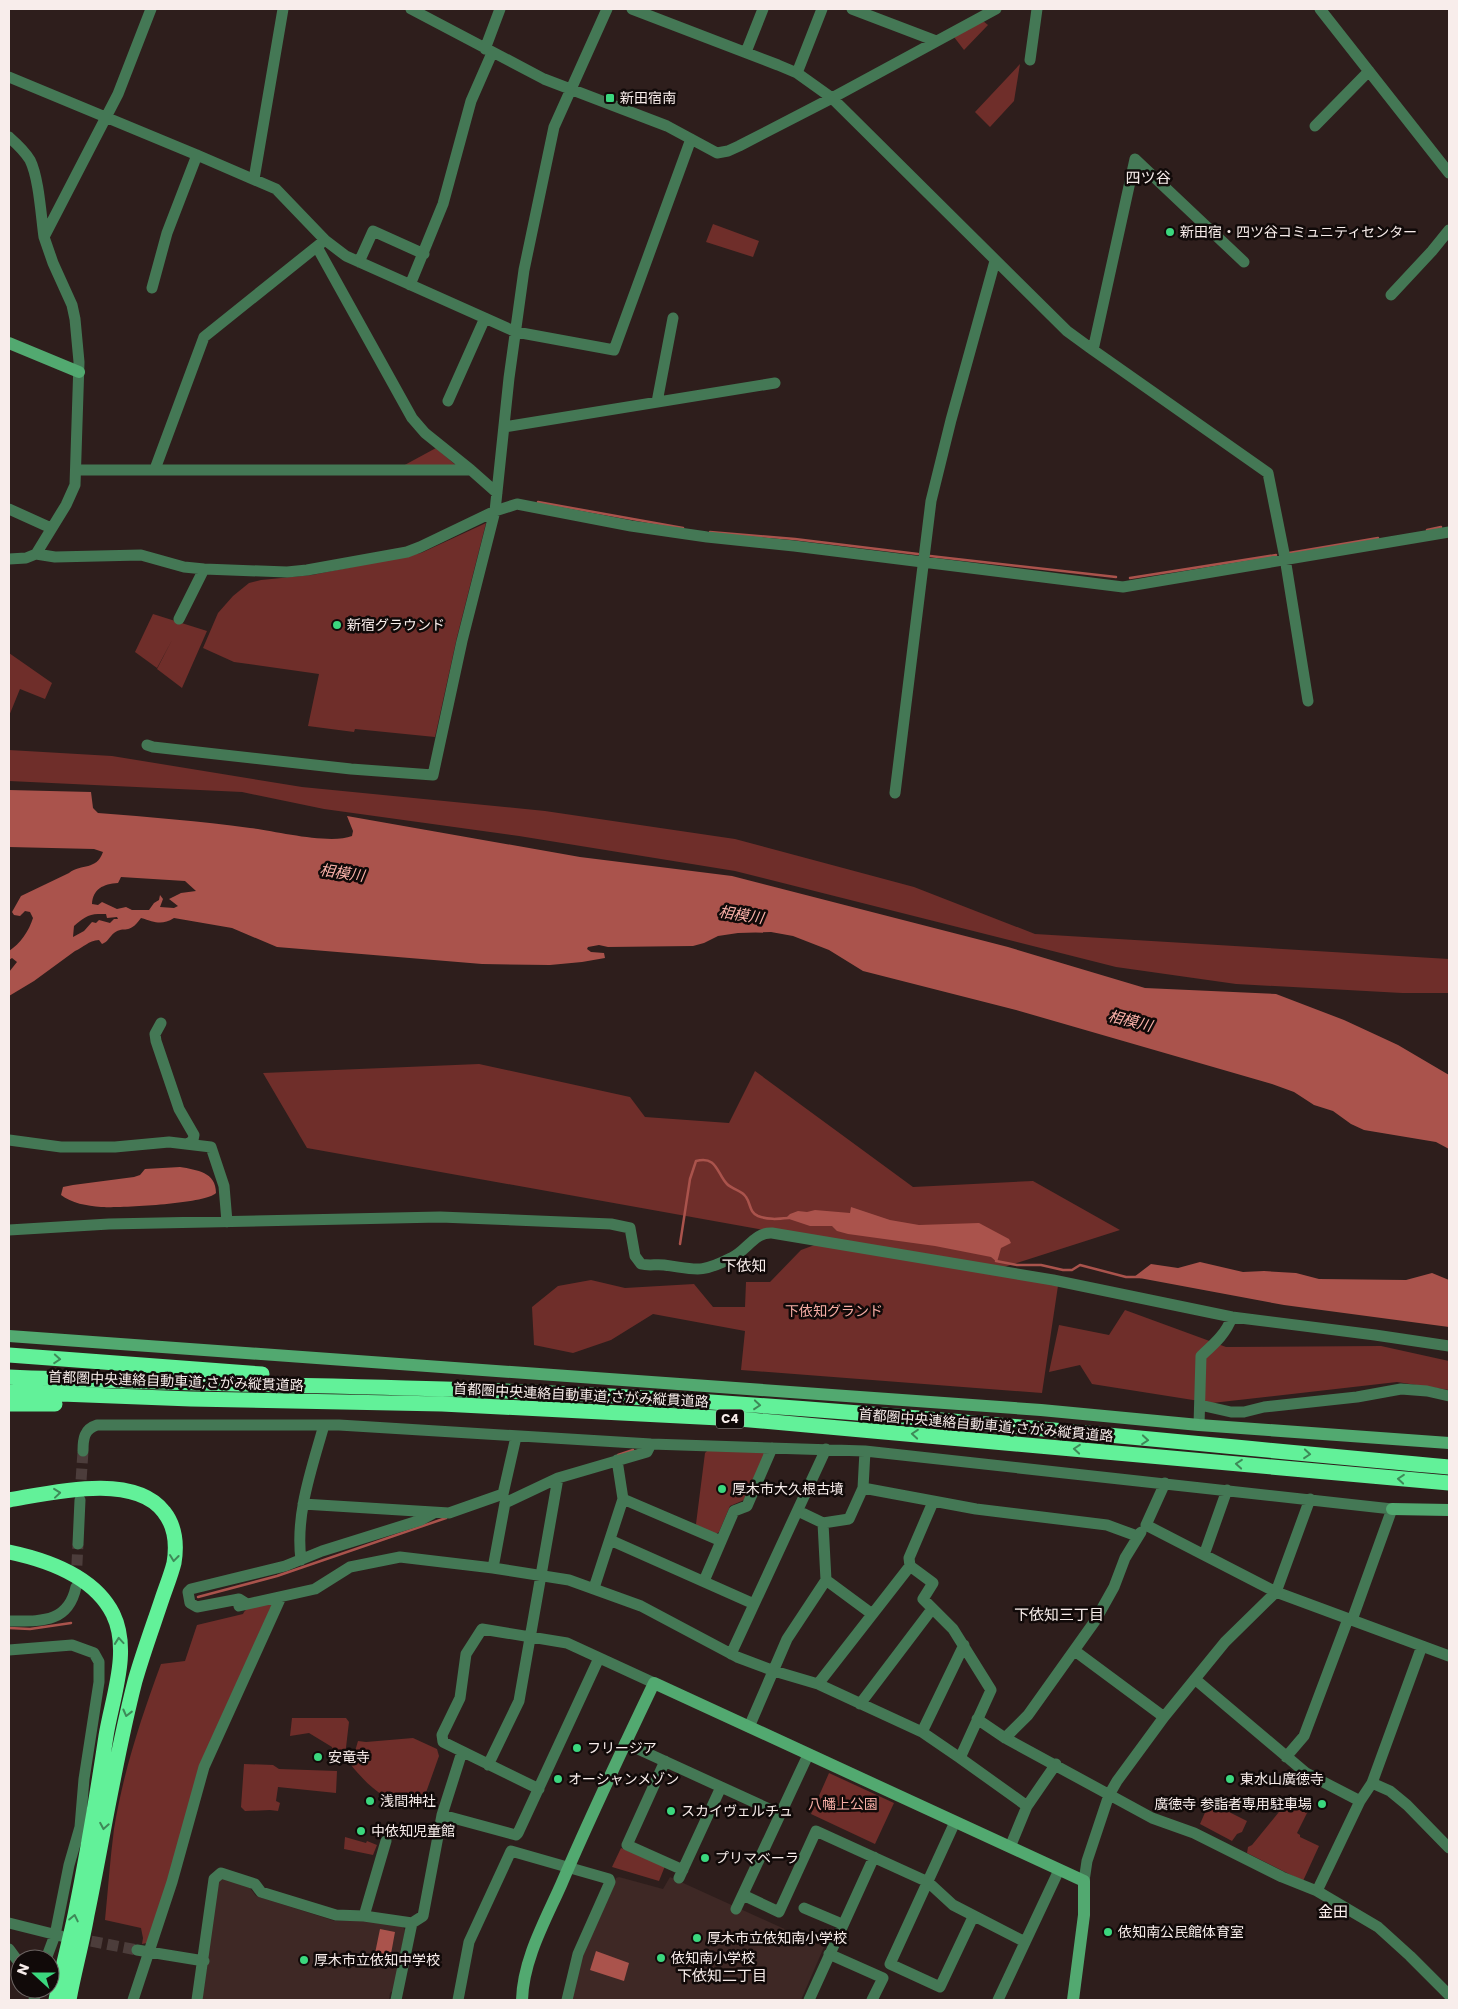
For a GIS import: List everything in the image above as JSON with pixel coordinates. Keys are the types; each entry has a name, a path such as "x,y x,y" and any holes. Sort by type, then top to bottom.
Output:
{"highway":[{"path":"9,1355 454,1388"},
{"name":"首都圏中央連絡自動車道;さがみ縦貫道路","path":"9,1376 102,1381 454,1388 770,1406 1449,1467"},
{"name":"首都圏中央連絡自動車道;さがみ縦貫道路","path":"9,1392 442,1404 739,1419 1449,1483"},
{"path":"9,1404 67,1404 192,1398"},
{"path":"9,1500 96,1489 118,1489 135,1492 163,1510 172,1526 175,1542 171,1573 136,1680 117,1753 87,1916 69,2000"},
{"path":"9,1552 48,1564 87,1583 102,1596 108,1606 113,1615 119,1637 118,1672 100,1776 75,1915 56,2000"}],"street":[{"path":"44,237 118,94 151,9"},
{"path":"254,179 283,9"},
{"path":"411,9 489,51 569,90 667,126 717,153 728,151 832,98 996,9"},
{"path":"410,285 443,204 471,101 489,51 500,9"},
{"path":"147,745 351,769 433,775 462,641 495,511 524,270 546,161 554,127 607,9"},
{"path":"632,9 797,73 832,98 1067,331 1268,473 1285,558 1308,701"},
{"path":"746,52 763,9"},
{"path":"797,73 822,9"},
{"path":"852,9 936,42"},
{"path":"1030,60 1038,9"},
{"path":"1320,9 1449,173"},
{"path":"1315,127 1369,72"},
{"path":"9,77 276,189 321,243 412,418 425,433 497,493"},
{"path":"9,137 20,147 30,161 44,237 53,263 72,305 79,362 77,470 72,493 36,554"},
{"path":"321,243 359,262 516,332 614,350 690,140"},
{"path":"152,288 167,233 197,155"},
{"path":"1093,350 1135,160 1244,262"},
{"path":"1391,295 1449,230"},
{"path":"359,262 373,231 424,254"},
{"path":"156,469 204,337 321,243"},
{"path":"894,793 931,501 950,420 995,261"},
{"path":"448,401 485,318"},
{"path":"657,402 673,318"},
{"path":"9,343 79,372"},
{"path":"504,427 775,383"},
{"path":"77,470 470,470"},
{"path":"9,559 26,558 36,554 55,557 141,555 184,567 204,569 287,572 307,570 407,552 495,511 516,504 631,526 706,537 922,561 1123,587 1285,558 1449,532"},
{"path":"9,509 51,528"},
{"path":"178,619 204,569"},
{"path":"161,1023 155,1034 156,1041 179,1108 194,1135 193,1140 188,1144"},
{"path":"9,1140 62,1148 115,1147 169,1142 211,1147 224,1186 227,1222"},
{"path":"9,1230 110,1224 440,1217 611,1224 630,1228 635,1256 641,1264 652,1266 657,1264 684,1270 698,1270 733,1258 749,1246 757,1236 765,1232 1053,1280 1232,1317 1449,1346"},
{"path":"1198,1425 1202,1356 1221,1338 1229,1326 1232,1317"},
{"path":"9,1336 1041,1410 1198,1425 1449,1442"},
{"path":"1200,1405 1231,1412 1244,1412 1264,1407 1357,1397 1401,1389 1427,1391 1449,1396"},
{"path":"83,1451 85,1434 91,1427 97,1425 324,1425 651,1444 865,1451 1392,1509 1449,1510"},
{"path":"301,1560 299,1544 305,1489 324,1425"},
{"path":"303,1504 449,1513 503,1494 516,1436"},
{"path":"493,1568 505,1503 558,1478 647,1452 651,1444"},
{"path":"704,1581 734,1511 748,1506 772,1448"},
{"path":"731,1654 826,1449"},
{"path":"798,1511 823,1522 849,1519 863,1488 865,1451"},
{"path":"594,1588 623,1498 617,1460"},
{"path":"488,1765 519,1700 558,1478"},
{"path":"1005,1738 1028,1714 1095,1621 1137,1536 1146,1526 1165,1483"},
{"path":"863,1488 933,1502 1107,1525 1137,1536"},
{"path":"1204,1555 1227,1490"},
{"path":"623,1498 721,1541"},
{"path":"1073,2000 1084,1915 1084,1882 1087,1861 1109,1795 1117,1781 1164,1717 1225,1642 1276,1592 1310,1499"},
{"path":"78,1544 80,1500"},
{"path":"818,1684 910,1566 909,1558 933,1502"},
{"path":"1286,1757 1304,1736 1392,1509"},
{"path":"434,1513 421,1520 285,1566 191,1589 188,1592 190,1603 197,1607 239,1599 243,1605 281,1597 315,1589 350,1567 400,1557 493,1568 569,1580 641,1606 731,1654 774,1671 818,1684 922,1732 1027,1806"},
{"path":"749,1727 787,1638 826,1580 823,1522"},
{"path":"1146,1526 1276,1592 1449,1656"},
{"path":"610,1540 754,1604"},
{"path":"910,1566 933,1583 923,1600 953,1629 991,1690 960,1758"},
{"path":"826,1580 872,1614"},
{"path":"9,1621 46,1619 65,1612 70,1605 76,1587"},
{"path":"133,2000 172,1882 204,1767 281,1597"},
{"path":"860,1704 932,1608"},
{"path":"539,1789 444,1742 442,1735 460,1698 466,1654 482,1629 567,1643 1084,1882"},
{"path":"9,1650 72,1645 88,1649 94,1653 99,1662 99,1682 84,1779 80,1828 69,1865 60,1936 52,1949"},
{"path":"922,1732 964,1646"},
{"path":"1317,1891 1360,1801 1372,1784 1422,1646"},
{"path":"1074,1650 1164,1717"},
{"path":"442,1815 516,1835 599,1658"},
{"path":"1196,1680 1306,1773 1360,1801"},
{"path":"522,2000 535,1944 625,1742 654,1683"},
{"path":"977,1719 1005,1738 1056,1764 1152,1818 1194,1833 1282,1877 1317,1891 1378,1928 1410,1956 1449,1995"},
{"path":"625,1742 780,1814"},
{"path":"197,2000 204,1961 214,1879 221,1873 255,1884 261,1892 336,1915 364,1916 412,1923 423,1916 442,1815 462,1752"},
{"path":"736,1908 808,1754"},
{"path":"665,1761 627,1845 681,1874 721,1787"},
{"path":"1010,1847 1027,1806 1056,1764"},
{"path":"1372,1784 1390,1791 1401,1800 1449,1848"},
{"path":"955,1822 890,1964 940,1987 973,1917"},
{"path":"743,1895 779,1912 816,1831 928,1882 952,1905 1025,1942"},
{"path":"364,1916 386,1841"},
{"path":"458,2000 469,1942 510,1851 608,1879 610,1882 578,1954 567,2000"},
{"path":"809,2000 874,1857"},
{"path":"998,2000 1059,1870"},
{"path":"804,1908 842,1924"},
{"path":"9,1923 60,1936"},
{"path":"396,2000 412,1923"},
{"path":"137,1950 204,1961"},
{"path":"829,1954 882,1978 872,2000"}],"shaded area":[{"name":"厚木市立依知南小学校","path":"619,1877 663,1889 670,1877 824,1947 801,2000 572,2000 580,1961 616,1878"},
{"name":"厚木市立依知中学校","path":"223,1878 250,1888 256,1896 335,1921 368,1921 402,1926 405,1930 394,1990 390,1993 389,2000 202,2000 218,1881"}],"green space":[{"path":"983,21 988,25 964,50 954,37"},
{"path":"1020,64 1014,101 990,127 975,112"},
{"path":"713,224 759,241 753,257 706,242"},
{"path":"436,448 459,468 401,467"},
{"name":"新宿グラウンド","path":"486,523 457,637 435,737 355,729 354,732 308,726 319,674 234,662 203,648 218,613 233,596 249,583 312,575 421,553"},
{"path":"153,614 207,631 182,688 157,669 172,640 157,668 135,652"},
{"path":"9,653 52,683 45,699 20,689 9,716"},
{"path":"9,750 112,756 302,787 545,811 735,839 914,887 1035,934 1449,959 1449,993 1402,993 1236,984 1116,967 735,871 519,836 324,809 242,792 9,781"},
{"name":"下依知グランド","path":"479,1064 630,1097 645,1117 729,1123 755,1071 913,1187 1033,1181 1120,1230 998,1269 1059,1279 1042,1393 741,1370 745,1331 653,1314 611,1340 573,1353 534,1345 532,1307 558,1286 591,1280 625,1288 694,1284 713,1307 745,1307 746,1282 770,1282 801,1250 820,1243 886,1252 307,1148 263,1073"},
{"path":"1125,1310 1226,1347 1381,1346 1449,1361 1449,1390 1397,1382 1212,1403 1092,1384 1080,1365 1049,1372 1059,1325 1109,1335"},
{"path":"708,1450 763,1452 765,1454 744,1500 730,1506 719,1532 716,1534 698,1527 696,1524 705,1453"},
{"path":"271,1604 272,1607 208,1747 169,1881 147,1943 142,1944 141,1928 105,1920 114,1829 122,1787 140,1725 161,1664 185,1661 197,1625 243,1614 248,1608 255,1606"},
{"path":"292,1718 346,1718 349,1722 345,1756 334,1758 332,1747 309,1733 290,1736"},
{"path":"413,1738 437,1749 439,1756 423,1801 412,1807 378,1792 351,1765 358,1741"},
{"path":"244,1764 273,1765 279,1769 337,1771 336,1793 278,1787 276,1801 280,1803 278,1811 245,1811 241,1807"},
{"name":"八幡上公園","path":"829,1773 894,1803 875,1844 811,1814"},
{"path":"1207,1801 1247,1821 1242,1832 1237,1834 1232,1841 1200,1824 1207,1808 1205,1806"},
{"path":"1287,1802 1308,1811 1297,1833 1300,1837 1319,1846 1303,1881 1247,1853 1248,1847 1252,1845"},
{"path":"345,1837 377,1845 373,1855 344,1849"},
{"path":"621,1848 665,1866 659,1881 612,1867"}],"water":[{"name":"相模川","path":"9,790 91,792 93,808 98,813 212,823 330,839 352,836 353,831 347,816 580,857 732,876 1008,947 1145,988 1276,994 1344,1020 1398,1045 1449,1075 1449,1149 1436,1142 1364,1130 1351,1124 1333,1111 1314,1105 1294,1092 1272,1084 1016,1010 863,971 829,950 793,936 771,932 718,936 693,946 608,947 599,945 588,947 587,949 591,952 604,953 605,958 582,962 550,965 482,964 277,947 232,928 174,918 162,923 141,918 130,929 114,933 102,944 99,940 95,941 75,951 34,981 9,996 9,972 17,962 12,958 9,960 9,951 24,937 33,918 30,912 25,911 20,916 14,915 12,912 21,896 74,870 97,862 103,852 94,849 9,847","holes":["121,877 185,881 196,891 181,893 169,899 178,906 174,908 160,907 163,899 160,895 159,900 149,910 132,910 126,907 117,909 102,902 98,905 92,904 94,895 100,888 118,883","106,914 107,918 117,917 118,919 114,919 110,923 99,920 96,923 92,922 84,931 73,937 74,926 85,917"]},
{"path":"180,1167 199,1171 209,1176 213,1180 216,1193 209,1197 180,1203 111,1207 80,1204 61,1195 63,1187 134,1177 140,1175 145,1169"},
{"path":"851,1207 890,1220 919,1225 979,1223 1009,1239 1011,1243 1001,1248 997,1262 991,1257 935,1246 848,1234 837,1231 832,1226 810,1226 786,1218 798,1211 807,1212 815,1210 850,1213"},
{"path":"1200,1262 1243,1272 1296,1273 1319,1279 1406,1280 1432,1273 1449,1280 1449,1327 1284,1305 1134,1277 1151,1264 1178,1268"},
{"path":"380,1929 395,1932 389,1965 373,1963"},
{"path":"596,1951 629,1963 624,1981 590,1970"}],"waterway":[{"path":"538,502 683,528"},
{"path":"1427,530 1441,527"},
{"path":"710,532 795,539 918,554"},
{"path":"1289,553 1378,538"},
{"path":"1130,578 1276,555"},
{"path":"930,556 1116,577"},
{"path":"680,1244 690,1179 696,1161 708,1161 716,1166 727,1184 744,1195 755,1214 769,1219 789,1218"},
{"path":"996,1261 1017,1265 1041,1265 1063,1270 1072,1270 1080,1265 1126,1277 1141,1277"},
{"path":"618,1455 633,1450"},
{"path":"198,1597 277,1576 446,1518"},
{"path":"9,1628 30,1629 71,1623"}],"tunnel":[{"path":"80,1496 83,1451"},
{"path":"76,1582 78,1544"},
{"path":"75,1938 137,1950"}],"place":[{"name":"新田宿南","path":"610,98"},
{"name":"新田宿・四ツ谷コミュニティセンター","path":"1170,232"},
{"name":"新宿グラウンド","path":"337,625"},
{"name":"厚木市大久根古墳","path":"722,1489"},
{"name":"フリージア","path":"577,1748"},
{"name":"安竜寺","path":"318,1757"},
{"name":"オーシャンメゾン","path":"558,1779"},
{"name":"東水山廣徳寺","path":"1230,1779"},
{"name":"浅間神社","path":"370,1801"},
{"name":"廣徳寺 参詣者専用駐車場","path":"1322,1804"},
{"name":"スカイヴェルチュ","path":"671,1811"},
{"name":"中依知児童館","path":"361,1831"},
{"name":"プリマベーラ","path":"705,1858"},
{"name":"依知南公民館体育室","path":"1108,1932"},
{"name":"厚木市立依知南小学校","path":"697,1938"},
{"name":"依知南小学校","path":"661,1958"},
{"name":"厚木市立依知中学校","path":"304,1960"}],"district":[{"name":"四ツ谷","path":"1148,178"},
{"name":"下依知","path":"744,1266"},
{"name":"下依知三丁目","path":"1059,1615"},
{"name":"金田","path":"1333,1912"},
{"name":"下依知二丁目","path":"722,1976"}]}
